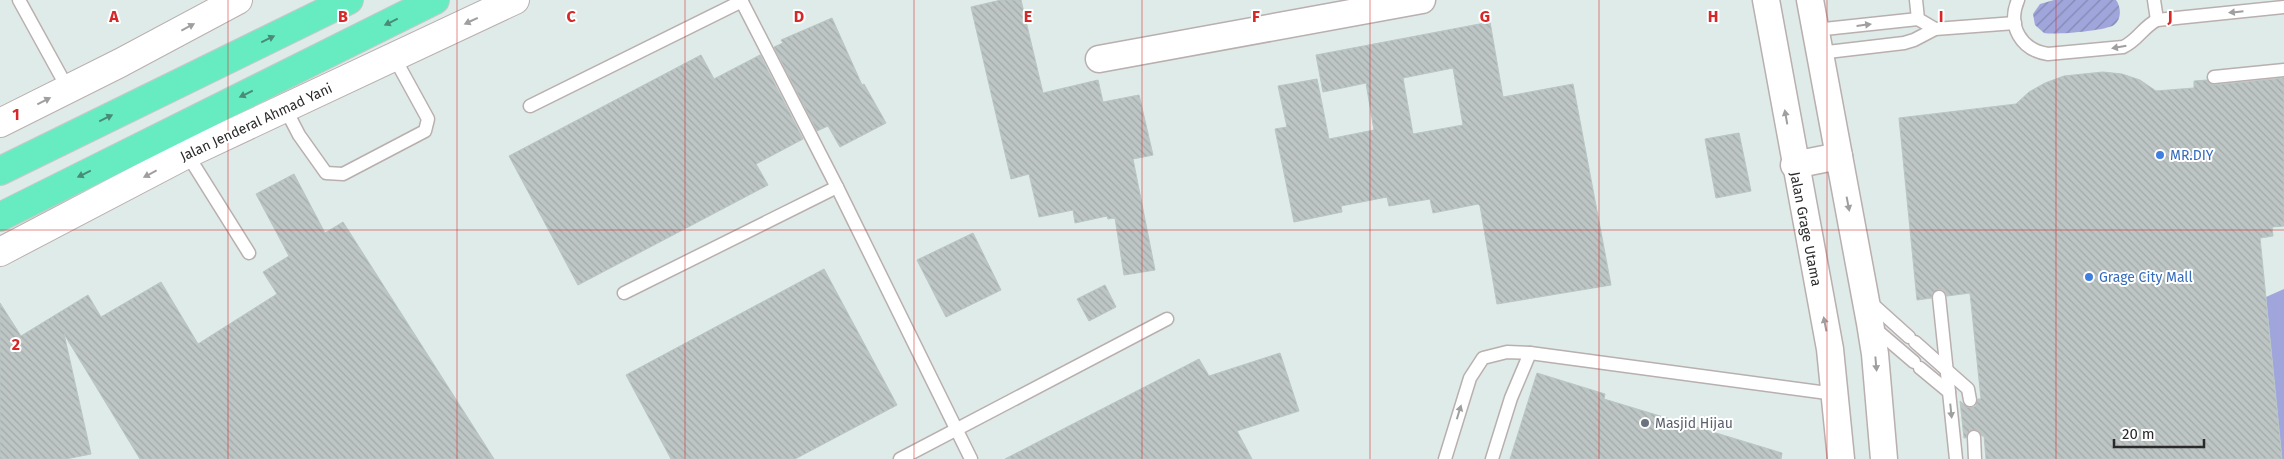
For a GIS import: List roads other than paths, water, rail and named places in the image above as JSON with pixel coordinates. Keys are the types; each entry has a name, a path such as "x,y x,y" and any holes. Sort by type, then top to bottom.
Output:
{"highway":[{"path":"0,171 349,0"},
{"name":"Jalan Jenderal Ahmad Yani","path":"0,217 435,0"}],"street":[{"path":"0,123 238,0"},
{"name":"Jalan Jenderal Ahmad Yani","path":"0,252 188,154 515,0"},
{"path":"1099,59 1422,0"},
{"name":"Jalan Grage Utama","path":"1766,0 1794,165 1830,349 1841,459"},
{"path":"1810,0 1870,323 1884,459"},
{"path":"1794,165 1839,156"}],"lane":[{"path":"19,0 68,89"},
{"path":"1916,0 1918,19"},
{"path":"2018,0 2015,23 2020,40 2028,48 2048,54 2123,47 2131,43 2148,25 2157,20 2284,6"},
{"path":"2154,0 2157,20"},
{"path":"530,106 742,1 837,187 971,459"},
{"path":"1817,41 1918,19 1935,28"},
{"path":"1817,41 1904,43 1914,40 1935,28 2015,23"},
{"path":"285,108 299,135 326,173 343,174 425,131 428,119 394,57"},
{"path":"2214,77 2284,70"},
{"path":"188,154 249,254"},
{"path":"624,293 837,187"},
{"path":"1939,297 1956,459"},
{"path":"1865,298 1968,389 1970,400"},
{"path":"900,459 1167,319"},
{"path":"1870,323 1949,392"},
{"path":"1445,459 1470,378 1483,358 1507,352 1530,353 1835,394"},
{"path":"1492,459 1511,398 1530,353"},
{"path":"1974,437 1975,459"}],"place":[{"name":"MR.DIY","path":"2160,155"},
{"name":"Grage City Mall","path":"2089,277"},
{"name":"Masjid Hijau","path":"1645,423"}]}
